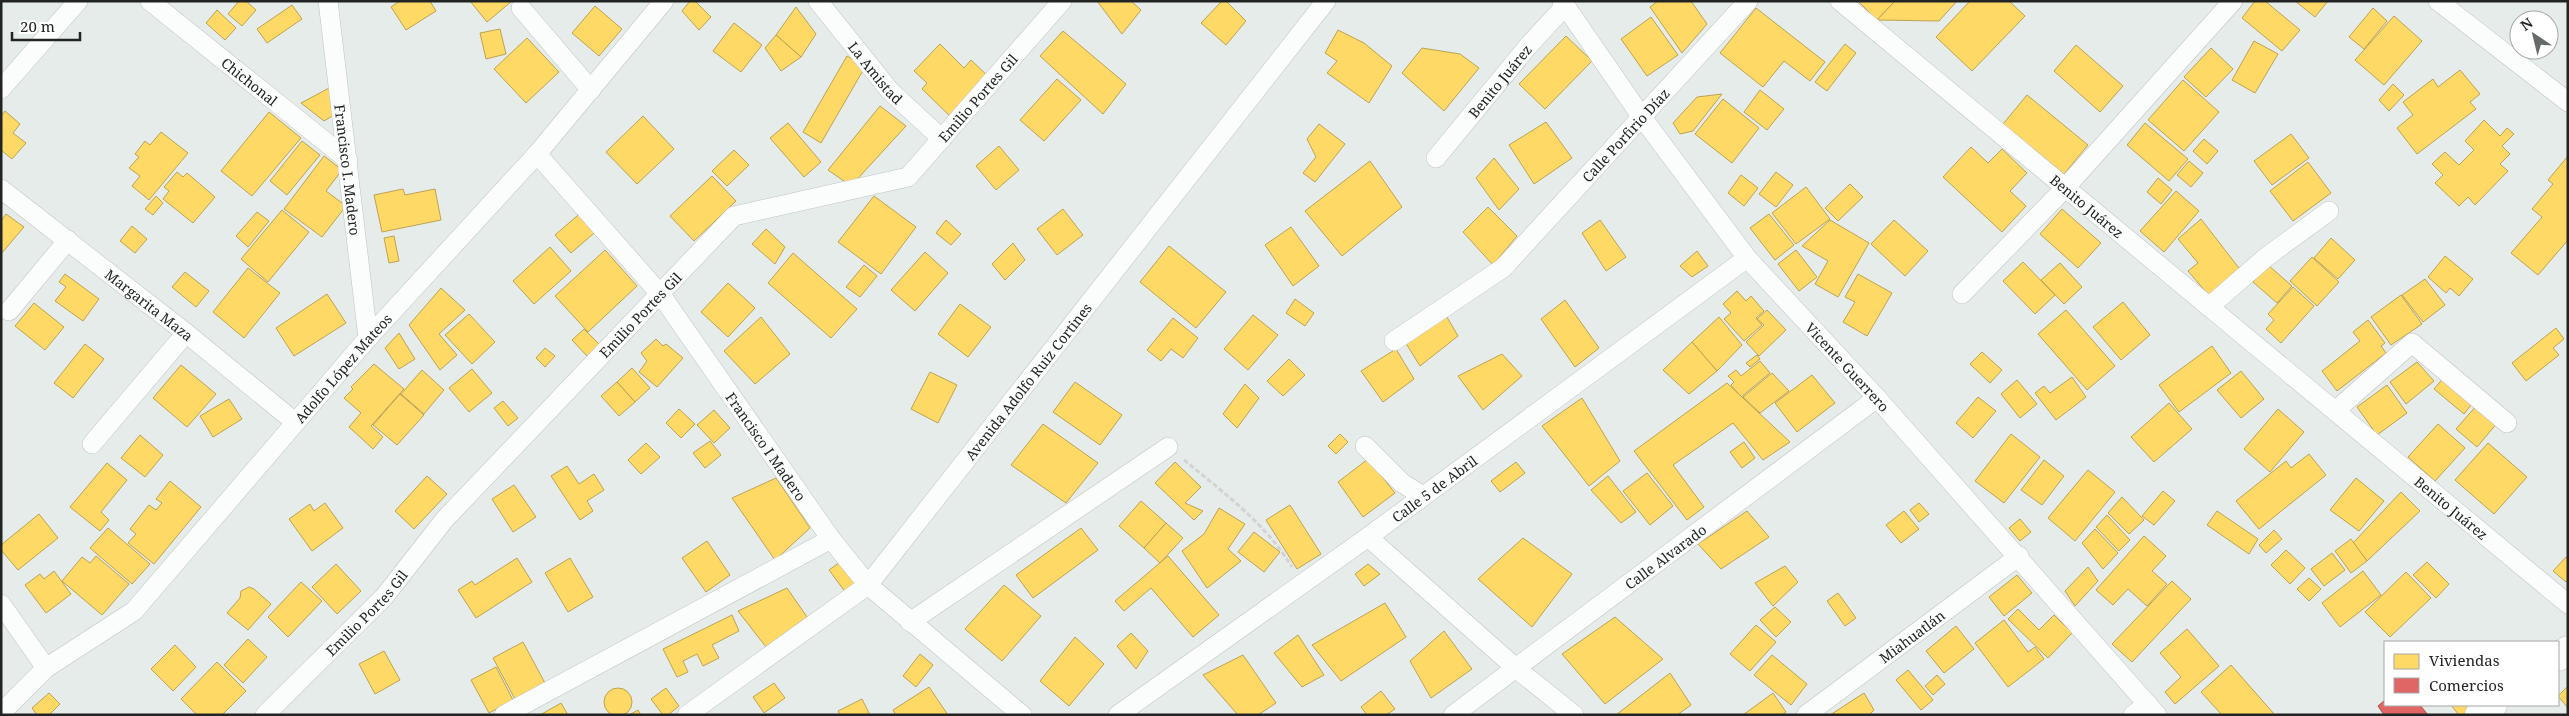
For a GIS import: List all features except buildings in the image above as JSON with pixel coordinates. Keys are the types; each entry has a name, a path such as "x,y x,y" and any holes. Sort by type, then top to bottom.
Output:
{"street":[{"path":"1,89 78,1"},
{"name":"Chichonal","path":"150,1 348,160"},
{"name":"Francisco I. Madero","path":"328,1 368,338"},
{"name":"Adolfo López Mateos","path":"1,713 46,668 134,611 368,338 537,154 664,1"},
{"name":"La Amistad","path":"818,1 890,92 942,139"},
{"name":"Emilio Portes Gil","path":"265,715 384,597 445,519 661,296 734,216 908,177 1062,1"},
{"name":"Avenida Adolfo Ruiz Cortines","path":"687,715 868,585 1326,1"},
{"name":"Calle Porfirio Díaz","path":"1394,341 1503,268 1748,1"},
{"name":"Benito Juárez","path":"1840,1 2568,604"},
{"path":"1962,294 2065,188 2233,1"},
{"path":"2438,1 2568,102"},
{"name":"Vicente Guerrero","path":"1563,4 1641,116 1747,258 1877,398 2019,556 2146,711"},
{"name":"Benito Juárez","path":"1436,158 1563,4"},
{"path":"521,8 591,90"},
{"name":"Francisco I Madero","path":"537,154 661,296 832,539 868,585 1022,715"},
{"name":"Margarita Maza","path":"1,189 186,332 295,422"},
{"path":"2209,307 2265,258 2329,211"},
{"path":"9,310 68,240"},
{"name":"Calle 5 de Abril","path":"1118,715 1368,537 1747,258"},
{"path":"92,444 186,332"},
{"path":"2335,411 2412,343 2507,423"},
{"name":"Calle Alvarado","path":"1453,715 1877,398"},
{"path":"1365,446 1402,483 1423,496"},
{"path":"910,622 1168,447"},
{"path":"1368,537 1517,668 1574,715"},
{"path":"504,715 832,539"},
{"name":"Miahuatlán","path":"1806,715 2019,556"},
{"path":"1,604 46,668"},
{"path":"2479,715 2492,706"}],"path":[{"path":"1168,447 1253,517 1281,549 1302,583"}]}
